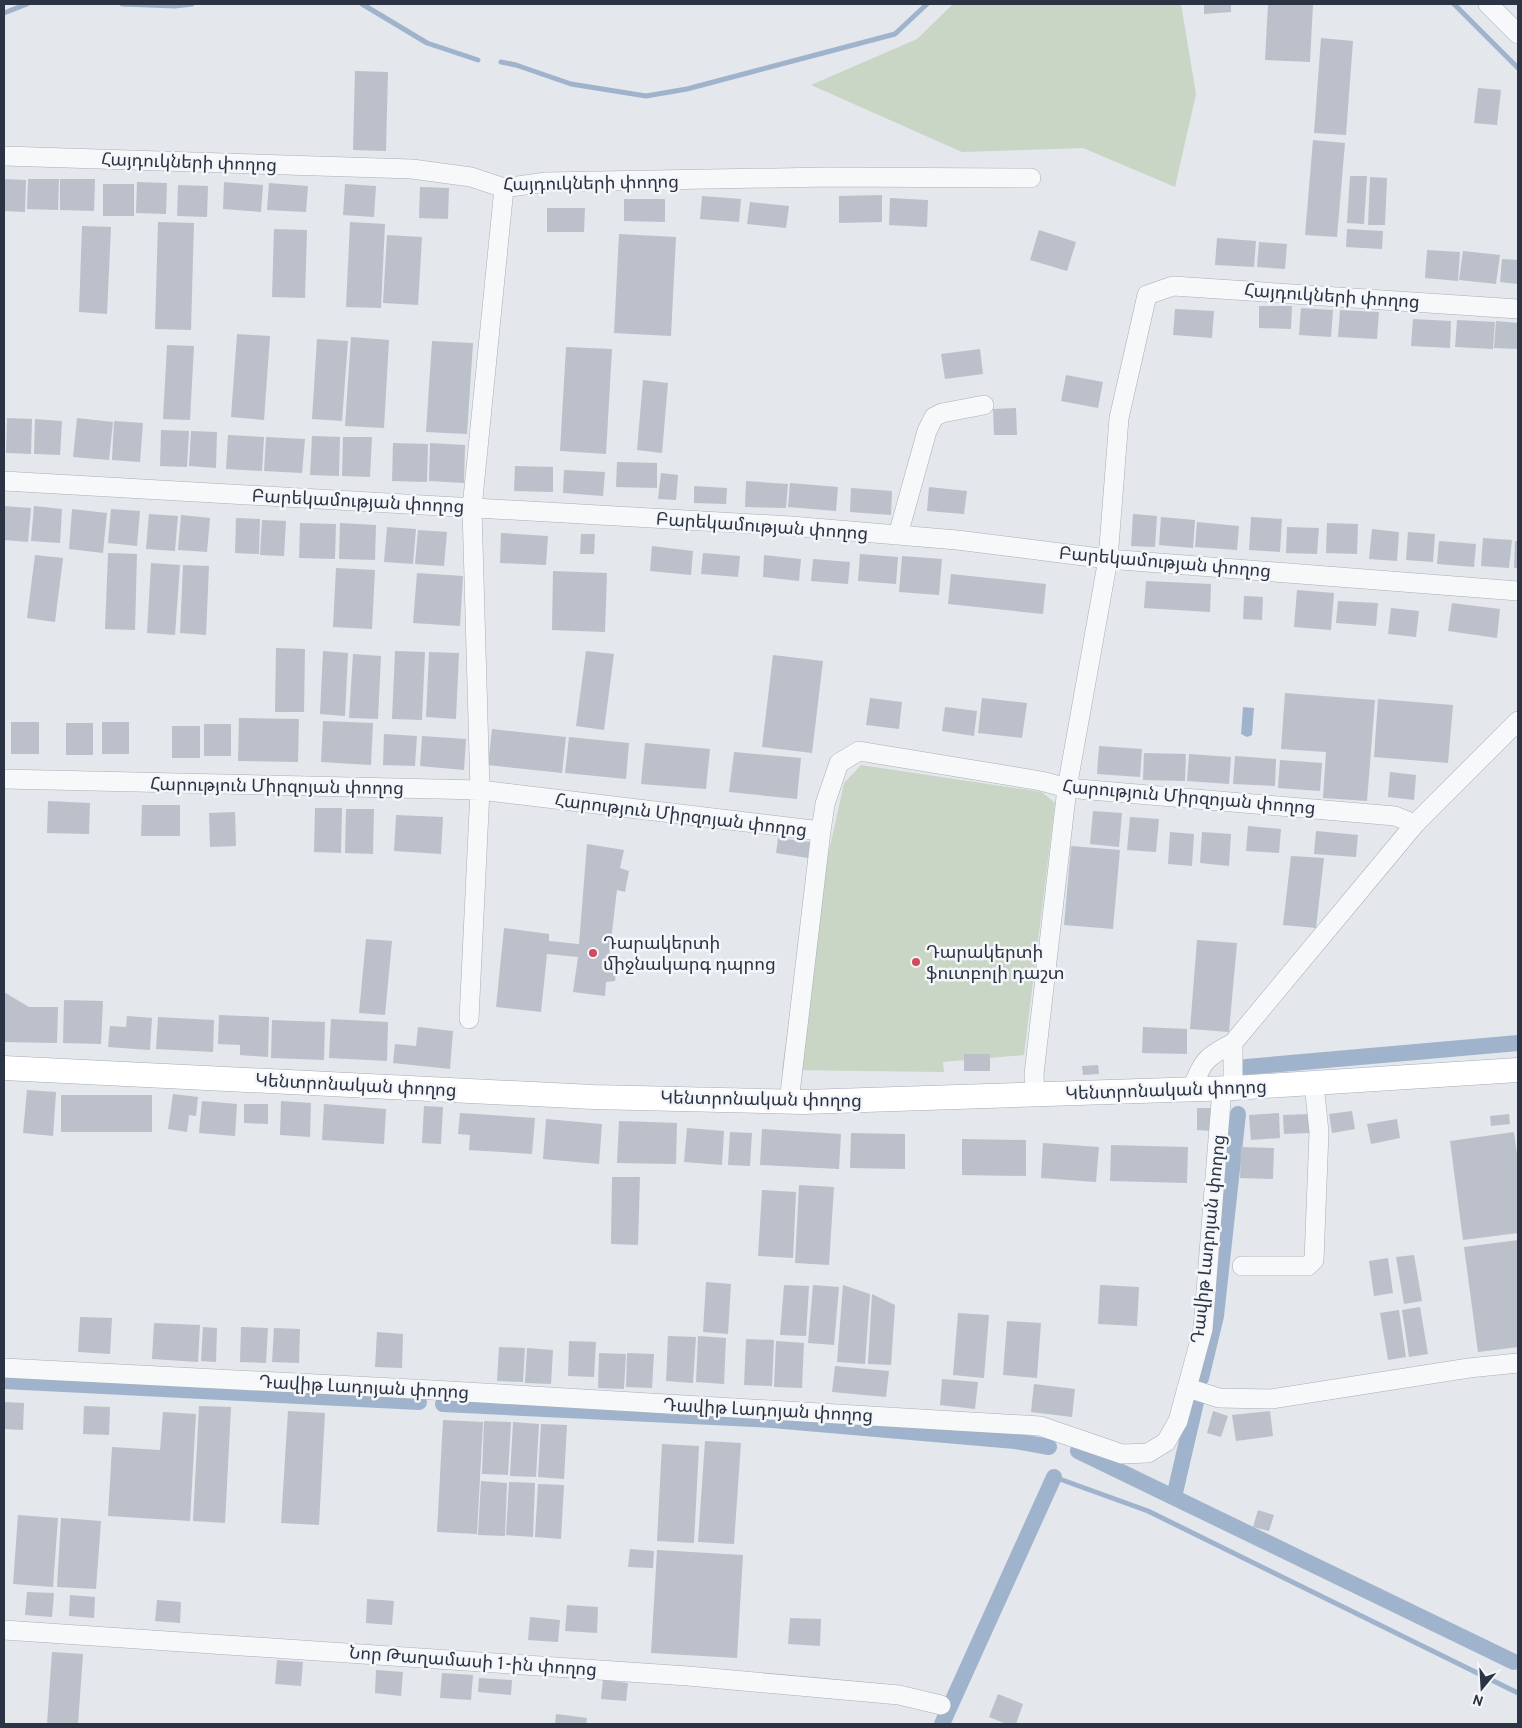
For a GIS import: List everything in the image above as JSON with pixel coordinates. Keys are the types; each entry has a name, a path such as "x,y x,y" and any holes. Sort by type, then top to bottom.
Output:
{"main road":[{"name":"Կենտրոնական փողոց","path":"4,1068 594,1097 788,1102 1227,1089 1518,1070"}],"street":[{"path":"1488,4 1518,34"},
{"name":"Հայդուկների փողոց","path":"4,156 412,169 471,177 504,188 546,182 827,177 1031,178"},
{"path":"469,1019 480,790 472,508 504,188"},
{"name":"Հայդուկների փողոց","path":"1108,559 1119,418 1147,295 1172,286 1518,309"},
{"path":"898,535 927,430 934,417 942,413 984,405"},
{"name":"Բարեկամության փողոց","path":"4,481 791,526 957,540 1108,559 1518,591"},
{"path":"1035,1095 1034,1074 1067,788 1108,559"},
{"path":"1192,1089 1202,1064 1214,1052 1233,1042 1415,824 1518,721"},
{"name":"Հարություն Միրզոյան փողոց","path":"4,779 480,790 821,831 825,804 839,763 859,751 1040,781 1067,788 1395,816 1415,824"},
{"path":"788,1102 821,831"},
{"name":"Դավիթ Լադոյան փողոց","path":"4,1368 432,1390 1040,1426 1122,1454 1148,1453 1166,1442 1178,1421 1203,1329 1233,1042"},
{"path":"1242,1266 1308,1266 1314,1260 1319,1132 1314,1084"},
{"path":"1188,1388 1219,1398 1271,1399 1469,1368 1518,1363"},
{"name":"Նոր Թաղամասի 1-ին փողոց","path":"4,1630 688,1676 899,1695 941,1705"}],"green space":[{"path":"953,4 1181,4 1196,94 1175,187 1083,148 962,152 811,85 917,39"},
{"name":"Դարակերտի ֆուտբոլի դաշտ","path":"861,765 1042,792 1055,803 1024,1055 943,1062 944,1072 782,1070 810,867 825,869 844,783"}],"water":[{"path":"1243,707 1254,708 1252,735 1247,737 1241,734"}],"building":[{"path":"1204,4 1231,4 1231,12 1204,14"},
{"path":"1268,4 1313,4 1310,62 1265,60"},
{"path":"1321,38 1353,41 1346,135 1314,133"},
{"path":"355,71 388,72 386,151 353,150"},
{"path":"1478,88 1501,90 1497,125 1474,123"},
{"path":"1313,140 1345,143 1337,237 1305,235"},
{"path":"1350,176 1367,176 1364,224 1347,223"},
{"path":"1370,177 1387,178 1385,225 1368,225"},
{"path":"4,179 26,180 25,212 4,211"},
{"path":"28,179 59,179 58,210 27,209"},
{"path":"60,179 95,179 94,211 60,210"},
{"path":"137,182 167,183 166,214 136,213"},
{"path":"224,182 263,185 261,212 223,209"},
{"path":"269,183 308,186 306,212 267,210"},
{"path":"103,184 134,184 134,216 103,216"},
{"path":"345,184 376,186 374,217 343,215"},
{"path":"178,185 208,186 207,217 177,216"},
{"path":"420,187 449,188 448,219 419,218"},
{"path":"882,195 882,222 839,223 839,196"},
{"path":"702,196 741,199 739,222 700,219"},
{"path":"890,198 928,200 927,227 889,225"},
{"path":"624,199 665,199 665,222 624,221"},
{"path":"750,202 789,206 786,228 747,224"},
{"path":"547,208 585,208 584,232 547,232"},
{"path":"158,222 194,223 191,330 155,329"},
{"path":"350,222 385,224 381,308 346,307"},
{"path":"82,226 111,227 107,314 79,312"},
{"path":"274,229 307,230 305,298 272,297"},
{"path":"1347,229 1383,231 1382,249 1346,247"},
{"path":"1039,230 1076,242 1067,271 1030,260"},
{"path":"619,234 676,237 671,336 614,333"},
{"path":"387,235 422,237 418,305 383,303"},
{"path":"1217,238 1256,241 1254,267 1215,265"},
{"path":"1259,242 1287,244 1285,269 1257,267"},
{"path":"1427,250 1460,252 1458,281 1425,278"},
{"path":"1463,251 1500,255 1496,284 1459,280"},
{"path":"1502,259 1518,260 1518,284 1500,282"},
{"path":"1259,306 1292,306 1291,329 1259,328"},
{"path":"1301,308 1333,310 1331,337 1299,335"},
{"path":"1175,309 1214,311 1212,338 1173,335"},
{"path":"1340,310 1379,312 1377,339 1338,337"},
{"path":"1413,319 1451,321 1450,348 1411,346"},
{"path":"1457,320 1495,322 1493,349 1455,347"},
{"path":"1496,321 1518,323 1518,349 1494,348"},
{"path":"237,334 270,336 264,420 231,417"},
{"path":"351,337 389,340 384,428 345,426"},
{"path":"317,339 348,341 342,421 312,419"},
{"path":"432,341 473,343 467,434 426,432"},
{"path":"167,345 194,346 190,420 163,419"},
{"path":"566,347 612,349 606,454 560,451"},
{"path":"980,349 983,374 945,379 941,354"},
{"path":"1066,375 1103,382 1098,408 1061,401"},
{"path":"643,380 668,383 662,453 637,450"},
{"path":"1016,408 1017,435 994,435 993,409"},
{"path":"7,418 32,419 31,454 6,453"},
{"path":"77,418 113,422 109,460 73,457"},
{"path":"35,419 62,421 60,455 34,454"},
{"path":"114,421 143,423 140,462 112,460"},
{"path":"161,430 189,431 187,467 160,466"},
{"path":"191,431 217,432 216,468 189,466"},
{"path":"228,435 264,437 262,471 226,469"},
{"path":"312,436 340,437 339,476 310,475"},
{"path":"266,437 305,439 302,473 264,471"},
{"path":"343,437 372,437 370,477 342,476"},
{"path":"393,443 428,444 427,482 392,481"},
{"path":"430,443 465,445 464,483 429,481"},
{"path":"617,462 657,463 657,488 616,487"},
{"path":"515,466 553,467 553,492 514,491"},
{"path":"564,470 605,472 603,496 563,493"},
{"path":"661,473 678,475 676,500 658,499"},
{"path":"746,481 788,484 786,508 745,507"},
{"path":"790,483 838,487 836,511 788,507"},
{"path":"694,486 727,488 726,504 694,503"},
{"path":"929,487 967,491 964,514 927,511"},
{"path":"851,488 892,491 891,515 850,512"},
{"path":"4,506 31,508 28,542 4,540"},
{"path":"34,506 62,509 60,543 31,541"},
{"path":"72,509 107,513 103,553 69,549"},
{"path":"111,509 140,511 137,546 108,543"},
{"path":"149,514 178,516 175,551 146,549"},
{"path":"1133,514 1157,516 1155,547 1131,546"},
{"path":"181,515 210,518 207,552 178,550"},
{"path":"1161,517 1195,520 1193,548 1159,545"},
{"path":"1251,517 1282,519 1280,552 1249,550"},
{"path":"236,518 260,519 259,554 235,553"},
{"path":"262,520 286,521 284,556 260,555"},
{"path":"1197,522 1239,526 1237,550 1195,547"},
{"path":"300,523 336,524 335,559 299,558"},
{"path":"340,523 376,525 375,560 339,559"},
{"path":"1327,523 1358,524 1357,554 1326,553"},
{"path":"387,527 416,529 413,564 384,562"},
{"path":"1287,527 1319,528 1317,554 1286,553"},
{"path":"1372,529 1399,532 1397,561 1369,559"},
{"path":"418,530 447,532 444,566 415,564"},
{"path":"1408,532 1435,534 1433,562 1406,560"},
{"path":"501,533 548,536 546,565 500,563"},
{"path":"581,534 595,534 594,554 580,554"},
{"path":"1483,538 1512,540 1509,568 1481,566"},
{"path":"1439,541 1476,544 1474,567 1437,564"},
{"path":"1515,541 1518,541 1518,568 1514,568"},
{"path":"652,546 693,551 691,575 650,571"},
{"path":"108,553 137,554 135,630 105,629"},
{"path":"703,553 740,556 738,577 701,574"},
{"path":"860,554 898,557 896,584 858,581"},
{"path":"35,555 63,558 55,622 27,618"},
{"path":"764,555 801,559 799,581 763,577"},
{"path":"902,556 942,559 939,595 899,592"},
{"path":"813,559 850,562 848,584 811,581"},
{"path":"151,563 180,565 175,635 147,633"},
{"path":"183,565 209,566 206,635 180,633"},
{"path":"336,568 375,570 372,629 333,627"},
{"path":"553,571 607,573 605,632 552,630"},
{"path":"417,573 463,576 460,626 413,623"},
{"path":"951,574 1046,584 1043,614 948,604"},
{"path":"1146,581 1211,584 1210,612 1144,608"},
{"path":"1297,590 1334,593 1331,630 1294,627"},
{"path":"1244,596 1263,597 1262,620 1243,619"},
{"path":"1338,601 1378,603 1376,626 1336,623"},
{"path":"1452,603 1500,609 1497,638 1448,631"},
{"path":"1391,608 1419,611 1416,637 1388,634"},
{"path":"276,648 305,649 304,712 275,712"},
{"path":"323,651 348,653 345,716 320,714"},
{"path":"395,651 425,652 422,720 392,719"},
{"path":"586,651 614,654 604,730 576,726"},
{"path":"429,652 459,653 456,719 426,717"},
{"path":"353,654 381,656 378,719 349,718"},
{"path":"773,655 823,661 812,753 762,747"},
{"path":"1285,693 1375,700 1367,801 1323,798 1326,752 1281,749"},
{"path":"870,698 902,702 899,729 866,725"},
{"path":"982,698 1027,703 1022,738 978,733"},
{"path":"1378,699 1453,705 1448,763 1374,757"},
{"path":"945,707 977,711 974,736 942,731"},
{"path":"239,718 299,719 298,762 238,761"},
{"path":"323,721 373,723 371,765 321,762"},
{"path":"11,722 39,722 39,754 11,754"},
{"path":"102,722 129,722 129,754 102,754"},
{"path":"66,723 93,723 93,755 66,755"},
{"path":"204,724 231,724 231,756 204,756"},
{"path":"172,726 200,726 200,758 172,758"},
{"path":"492,729 566,737 562,773 488,765"},
{"path":"384,734 417,736 415,766 383,765"},
{"path":"422,736 466,739 464,770 420,766"},
{"path":"569,737 629,743 626,779 565,773"},
{"path":"645,743 710,749 706,789 641,784"},
{"path":"1099,746 1142,749 1140,777 1097,774"},
{"path":"734,752 801,758 797,799 729,792"},
{"path":"1144,753 1186,754 1185,781 1143,780"},
{"path":"1189,754 1231,757 1229,784 1187,781"},
{"path":"1235,756 1276,759 1275,786 1233,784"},
{"path":"1280,760 1322,763 1320,791 1278,788"},
{"path":"1390,772 1416,775 1414,800 1388,797"},
{"path":"48,801 90,803 89,834 47,833"},
{"path":"142,805 180,805 180,836 141,836"},
{"path":"315,808 342,808 341,853 314,852"},
{"path":"346,809 374,809 373,854 345,853"},
{"path":"1093,811 1122,813 1119,847 1090,844"},
{"path":"235,812 236,846 210,847 209,813"},
{"path":"396,815 443,817 441,854 394,851"},
{"path":"1130,817 1159,819 1156,852 1127,850"},
{"path":"1248,826 1281,829 1279,853 1246,851"},
{"path":"1316,831 1358,835 1356,857 1314,854"},
{"path":"1170,832 1194,834 1192,866 1168,864"},
{"path":"1202,832 1231,834 1229,866 1200,863"},
{"path":"778,838 810,842 808,858 776,853"},
{"path":"587,844 624,850 620,868 629,871 625,892 617,890 609,957 618,960 615,981 606,982 605,996 573,992 578,957 547,954 541,1012 496,1007 504,928 549,934 549,941 579,944"},
{"path":"1071,846 1120,850 1113,929 1064,925"},
{"path":"1291,856 1324,858 1316,928 1283,925"},
{"path":"366,939 392,941 385,1015 359,1013"},
{"path":"1197,940 1237,943 1229,1032 1190,1029"},
{"path":"4,992 29,1007 58,1007 57,1043 4,1042"},
{"path":"64,1000 103,1001 101,1044 63,1043"},
{"path":"219,1015 269,1017 268,1057 240,1055 240,1045 218,1044"},
{"path":"127,1016 152,1018 150,1050 108,1047 110,1026 126,1027"},
{"path":"158,1017 214,1020 213,1052 156,1049"},
{"path":"331,1019 388,1022 387,1061 329,1058"},
{"path":"272,1020 325,1022 324,1060 271,1058"},
{"path":"418,1027 453,1031 450,1069 393,1063 395,1044 416,1046"},
{"path":"1143,1027 1187,1029 1187,1054 1142,1053"},
{"path":"964,1054 990,1054 990,1071 964,1071"},
{"path":"1098,1065 1099,1074 1083,1075 1082,1066"},
{"path":"27,1090 56,1092 53,1136 23,1133"},
{"path":"173,1094 198,1097 196,1116 189,1115 187,1132 168,1129"},
{"path":"61,1095 152,1095 152,1132 61,1132"},
{"path":"202,1101 237,1104 235,1136 199,1133"},
{"path":"281,1101 311,1103 310,1137 280,1135"},
{"path":"244,1104 268,1104 268,1124 244,1123"},
{"path":"324,1104 386,1109 384,1144 322,1140"},
{"path":"424,1106 443,1107 441,1144 422,1143"},
{"path":"1197,1108 1212,1108 1212,1131 1197,1130"},
{"path":"1352,1111 1355,1129 1332,1133 1329,1114"},
{"path":"460,1113 535,1118 532,1154 469,1150 470,1135 458,1134"},
{"path":"1279,1113 1280,1138 1251,1140 1249,1115"},
{"path":"1309,1114 1310,1133 1284,1134 1283,1115"},
{"path":"1509,1114 1510,1124 1491,1126 1490,1116"},
{"path":"546,1119 602,1124 599,1164 543,1159"},
{"path":"1397,1119 1400,1138 1371,1144 1367,1124"},
{"path":"619,1121 677,1123 676,1164 617,1163"},
{"path":"687,1128 724,1131 722,1165 684,1162"},
{"path":"762,1129 841,1134 839,1169 760,1165"},
{"path":"730,1132 752,1133 750,1166 728,1165"},
{"path":"1514,1132 1518,1162 1518,1233 1463,1240 1450,1141"},
{"path":"851,1133 905,1134 905,1169 850,1168"},
{"path":"962,1139 1026,1140 1026,1176 962,1175"},
{"path":"1043,1143 1099,1147 1096,1182 1041,1178"},
{"path":"1111,1145 1188,1147 1187,1183 1110,1181"},
{"path":"1241,1147 1274,1148 1273,1179 1240,1178"},
{"path":"612,1177 640,1177 638,1245 611,1244"},
{"path":"799,1185 834,1187 829,1265 795,1263"},
{"path":"762,1190 796,1192 793,1258 758,1256"},
{"path":"1518,1240 1518,1347 1478,1352 1464,1247"},
{"path":"1414,1255 1422,1301 1404,1304 1396,1257"},
{"path":"1388,1258 1393,1293 1374,1296 1369,1261"},
{"path":"706,1282 731,1284 728,1334 703,1332"},
{"path":"784,1285 809,1286 806,1336 780,1335"},
{"path":"813,1285 839,1287 834,1345 808,1343"},
{"path":"843,1285 870,1294 865,1364 837,1362"},
{"path":"1100,1285 1139,1287 1137,1326 1098,1324"},
{"path":"872,1294 895,1305 891,1365 868,1364"},
{"path":"1420,1307 1428,1354 1409,1357 1402,1310"},
{"path":"1399,1310 1406,1357 1388,1360 1380,1313"},
{"path":"958,1313 989,1315 984,1378 953,1375"},
{"path":"80,1317 112,1318 110,1354 78,1352"},
{"path":"1007,1321 1041,1323 1037,1378 1003,1375"},
{"path":"154,1323 200,1325 198,1362 152,1359"},
{"path":"203,1327 217,1328 216,1362 201,1361"},
{"path":"241,1327 268,1328 266,1363 240,1362"},
{"path":"274,1328 300,1329 299,1363 272,1362"},
{"path":"377,1332 403,1334 402,1368 375,1367"},
{"path":"668,1336 696,1337 693,1383 666,1381"},
{"path":"698,1336 726,1338 724,1384 696,1382"},
{"path":"746,1339 774,1340 772,1386 744,1385"},
{"path":"569,1341 596,1342 594,1377 568,1376"},
{"path":"776,1341 804,1343 802,1388 774,1387"},
{"path":"499,1347 525,1348 523,1382 497,1381"},
{"path":"527,1348 553,1350 551,1384 525,1383"},
{"path":"599,1353 626,1354 624,1389 598,1388"},
{"path":"627,1353 654,1354 652,1388 626,1387"},
{"path":"835,1366 889,1371 886,1397 832,1392"},
{"path":"942,1379 978,1382 975,1409 940,1405"},
{"path":"1034,1384 1075,1389 1072,1417 1031,1412"},
{"path":"4,1402 24,1403 23,1430 4,1429"},
{"path":"84,1406 110,1407 109,1435 83,1434"},
{"path":"199,1406 231,1407 225,1523 193,1521"},
{"path":"288,1411 325,1413 319,1525 281,1523"},
{"path":"1213,1411 1228,1416 1221,1437 1207,1433"},
{"path":"1270,1411 1273,1436 1236,1441 1232,1415"},
{"path":"163,1412 196,1414 190,1521 108,1516 112,1447 160,1450"},
{"path":"443,1420 483,1422 477,1534 437,1532"},
{"path":"484,1421 511,1422 508,1475 482,1474"},
{"path":"513,1422 539,1424 536,1477 510,1476"},
{"path":"541,1424 567,1425 564,1479 538,1477"},
{"path":"705,1441 741,1443 734,1544 698,1542"},
{"path":"662,1444 699,1446 694,1543 657,1541"},
{"path":"481,1481 507,1483 505,1536 478,1535"},
{"path":"509,1482 535,1483 533,1537 506,1535"},
{"path":"538,1484 564,1485 561,1539 535,1537"},
{"path":"1258,1510 1274,1515 1269,1531 1253,1527"},
{"path":"18,1515 58,1518 53,1587 13,1584"},
{"path":"61,1518 101,1521 96,1589 57,1587"},
{"path":"630,1549 654,1551 653,1568 628,1567"},
{"path":"657,1550 743,1555 737,1658 651,1653"},
{"path":"27,1592 54,1593 52,1617 25,1615"},
{"path":"70,1595 95,1597 94,1618 69,1616"},
{"path":"367,1599 394,1601 392,1625 366,1623"},
{"path":"157,1600 181,1602 180,1623 155,1621"},
{"path":"567,1605 598,1607 597,1633 565,1631"},
{"path":"530,1617 560,1620 558,1642 528,1640"},
{"path":"790,1618 821,1619 820,1646 788,1644"},
{"path":"52,1652 83,1654 78,1724 47,1724"},
{"path":"277,1660 303,1662 301,1686 275,1684"},
{"path":"376,1670 403,1672 401,1696 375,1693"},
{"path":"442,1673 473,1675 471,1700 440,1698"},
{"path":"479,1678 512,1680 511,1695 478,1692"},
{"path":"603,1680 628,1683 626,1701 601,1699"},
{"path":"998,1694 1023,1704 1016,1724 1006,1724 989,1717"},
{"path":"556,1714 587,1718 586,1724 555,1724"}],"waterway":[{"path":"4,13 27,4"},
{"path":"122,4 175,6 192,4"},
{"path":"362,4 427,43 478,60"},
{"path":"501,62 516,65 571,84 646,96 687,89 895,34 927,4"},
{"path":"1454,4 1518,68"},
{"path":"1246,1067 1518,1043"},
{"path":"1201,1378 1216,1316 1238,1114"},
{"path":"4,1381 419,1402"},
{"path":"1174,1497 1197,1398"},
{"path":"443,1404 772,1420 1015,1441 1049,1447"},
{"path":"1078,1451 1514,1662"},
{"path":"1054,1477 1148,1511 1518,1693"},
{"path":"942,1724 1054,1477"}],"place":[{"name":"Դարակերտի միջնակարգ դպրոց","path":"593,953"},
{"name":"Դարակերտի ֆուտբոլի դաշտ","path":"916,962"}]}
